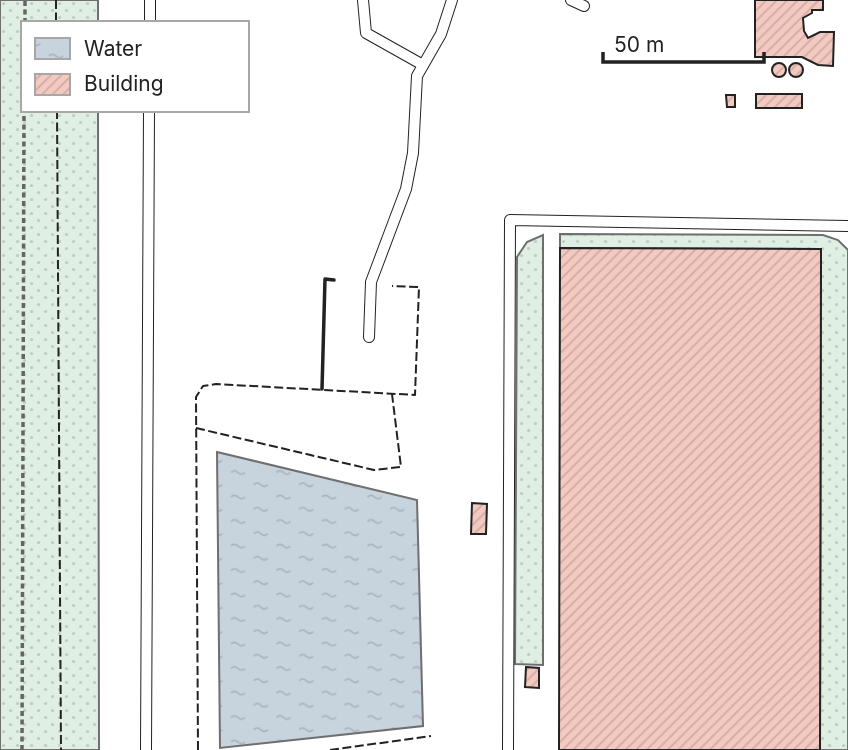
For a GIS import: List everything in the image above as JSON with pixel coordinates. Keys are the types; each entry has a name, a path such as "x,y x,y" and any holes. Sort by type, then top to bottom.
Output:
{"lane":[{"path":"150,0 150,21"},
{"path":"363,0 366,33 423,65"},
{"path":"369,337 371,282 406,189 413,153 417,76 442,34 452,0"},
{"path":"571,0 584,6"},
{"path":"146,750 149,112"},
{"path":"508,750 510,220 848,226"}],"path":[{"path":"25,0 25,21"},
{"path":"22,750 24,112"}],"green space":[{"path":"0,0 98,0 98,21 21,21 21,112 98,112 99,750 0,750"},
{"path":"560,234 823,235 838,240 848,250 848,750 820,750 821,249 560,248"},
{"path":"543,235 543,665 515,664 517,257 527,242"}],"water":[{"path":"217,452 417,500 423,726 220,748"}],"building":[{"path":"755,0 823,0 823,10 812,10 812,13 803,18 804,31 808,38 820,32 834,32 833,66 818,65 802,57 755,57"},
{"path":"776,63 782,63 786,70 782,77 776,77 772,73 772,67"},
{"path":"793,63 799,63 803,70 799,77 793,77 789,73 789,67"},
{"path":"756,94 802,94 802,108 756,108"},
{"path":"726,95 735,95 735,107 727,107"},
{"path":"560,248 821,249 820,750 559,750"},
{"path":"472,503 487,504 486,534 471,534"},
{"path":"526,667 539,668 539,688 525,687"}],"fence":[{"path":"56,0 56,21"},
{"path":"57,112 61,750"},
{"path":"198,750 196,397 203,386 216,384 415,395 419,287 392,286"},
{"path":"196,428 374,470 401,467 392,394"},
{"path":"330,750 431,736"}],"wall":[{"path":"322,389 325,279 334,280"}]}
